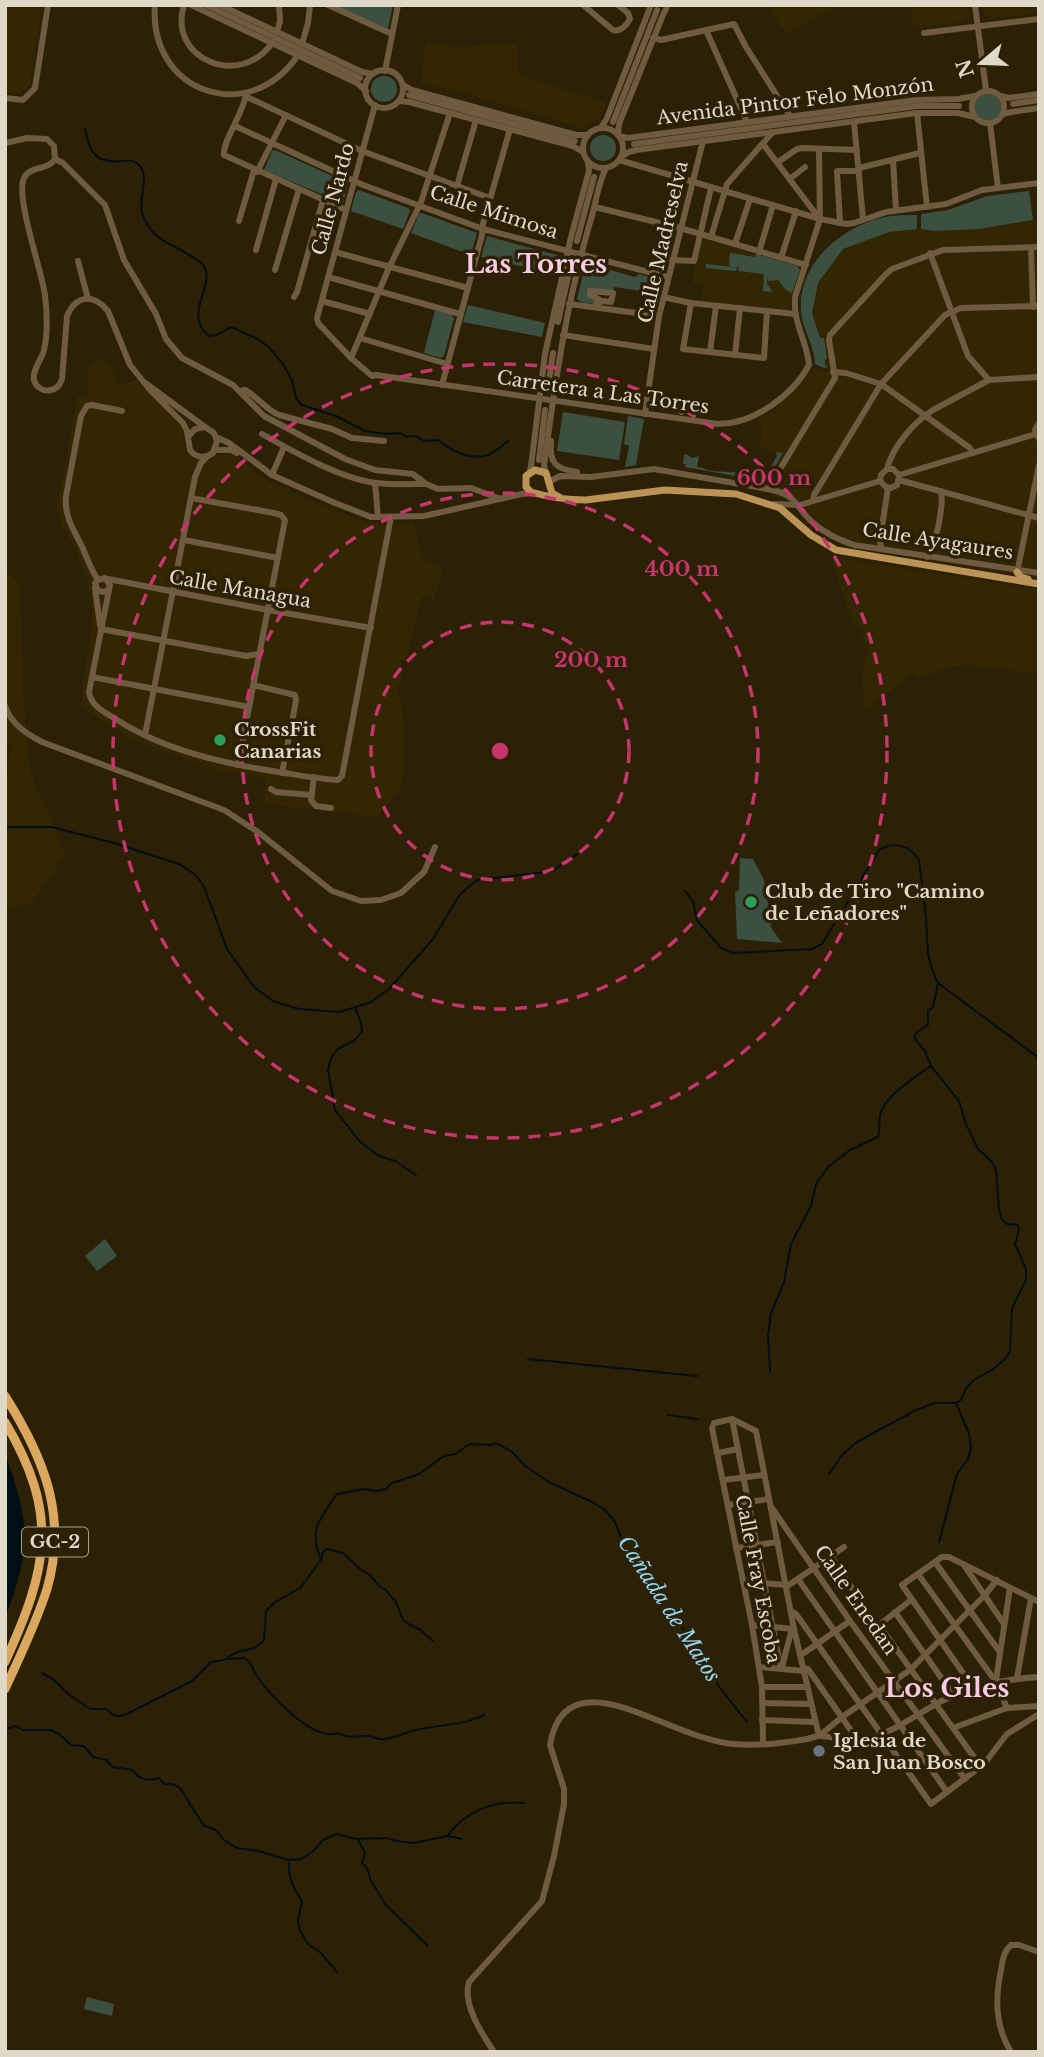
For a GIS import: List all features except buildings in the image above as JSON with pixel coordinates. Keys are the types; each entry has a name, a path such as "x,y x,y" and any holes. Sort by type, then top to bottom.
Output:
{"highway":[{"name":"GC-2","path":"5,1396 40,1459 53,1503 55,1528 52,1569 46,1590 5,1689"},
{"name":"GC-2","path":"5,1422 27,1462 34,1483 42,1539 36,1587 5,1662"}],"main road":[{"path":"561,498 552,493 546,473 535,470 527,476 526,487 537,493 561,498 586,500 681,490 736,494 784,510 811,535 836,550 1016,574 1039,583"},
{"path":"537,493 546,489 549,482"}],"street":[{"path":"5,98 23,100 35,88 48,5"},
{"path":"155,5 155,27 164,56 177,73 192,84 211,92 246,95 362,151 490,198"},
{"path":"184,5 182,16 186,38 193,49 209,62 228,67 245,64 259,57 272,43"},
{"path":"191,5 357,83 366,91"},
{"path":"206,5 360,78"},
{"path":"220,5 362,72 373,74 385,71 396,75 403,85 412,90 576,135 588,135 601,128 654,8"},
{"path":"277,32 279,5"},
{"path":"302,44 310,5"},
{"path":"328,5 392,34"},
{"path":"385,71 398,5"},
{"path":"583,5 616,31 630,19 628,13 618,5"},
{"path":"588,162 598,168 606,168 620,159 623,146 619,135 620,124 668,5"},
{"path":"975,5 986,90"},
{"path":"613,122 654,8"},
{"path":"924,33 1039,19"},
{"path":"653,38 661,40 734,24 790,116"},
{"path":"706,30 747,122"},
{"path":"298,55 271,83 246,95 223,154 346,210"},
{"path":"373,74 367,82 366,91 370,102 375,105 387,108 399,101 409,102 573,146 583,152"},
{"path":"399,101 403,85"},
{"path":"1001,96 1004,105 1000,119 990,123 975,117 971,106 975,96 986,90 1008,97 1039,94"},
{"path":"409,95 575,141"},
{"name":"Avenida Pintor Felo Monzón","path":"619,135 628,138 917,100 975,96"},
{"path":"1013,104 1039,100"},
{"name":"Calle Nardo","path":"321,302 375,105"},
{"name":"Avenida Pintor Felo Monzón","path":"634,144 917,106 959,106"},
{"path":"1003,114 1039,108"},
{"path":"370,314 321,302 317,320 351,358 419,205 450,113"},
{"path":"917,113 927,207"},
{"name":"Avenida Pintor Felo Monzón","path":"620,159 636,150 917,113 958,113 975,117"},
{"path":"239,221 256,171 286,115"},
{"path":"457,186 476,120"},
{"path":"854,122 863,219"},
{"path":"990,123 998,188"},
{"name":"Calle Mimosa","path":"235,126 363,185 483,229 668,277"},
{"path":"601,128 610,129 619,135"},
{"path":"442,385 510,129"},
{"path":"711,237 727,184 772,133"},
{"path":"55,159 63,163 105,205 124,260 156,314 166,339 189,363 242,391 264,416 338,456 366,467 413,474 426,484 442,490 471,488 501,499 516,492 531,466 545,354 567,251 587,177 588,162 583,152 583,143 588,135"},
{"path":"755,135 761,146 791,178 820,219"},
{"path":"5,143 27,138 47,139 54,146 55,159 49,166 29,172 23,185 26,216 46,307 44,348 34,379 36,384 41,389 53,390 59,386 62,379 67,316 71,307 76,302 88,299 102,304 130,365 183,424 188,446 193,454 195,477"},
{"name":"Calle Madreselva","path":"645,414 663,297 703,141"},
{"path":"778,162 797,149 857,150"},
{"path":"663,297 691,303 795,314 795,298 820,219 819,149"},
{"path":"841,223 836,172 859,169 920,153"},
{"path":"620,159 724,192 841,223 854,223 877,214 946,204 982,190 1039,183"},
{"path":"893,160 896,211"},
{"path":"791,178 805,167"},
{"path":"606,168 580,255 563,335 552,401 551,456 557,466 566,471 614,473"},
{"path":"577,241 594,177"},
{"path":"256,250 276,180"},
{"path":"672,260 694,261 711,188"},
{"path":"275,270 299,189"},
{"path":"735,244 750,199"},
{"path":"294,297 323,200"},
{"path":"759,252 773,205"},
{"path":"594,207 680,228 806,265"},
{"path":"781,258 796,211"},
{"path":"768,489 835,378 830,335 886,274 892,269 943,250 1035,247 1036,307 961,308 945,315 881,384 814,495 813,502"},
{"path":"335,252 468,288"},
{"path":"930,253 968,356 989,380"},
{"path":"78,261 88,299"},
{"path":"558,322 570,268"},
{"path":"328,277 460,314"},
{"path":"691,303 683,349 735,355 764,358 767,311"},
{"path":"569,304 659,316"},
{"path":"710,352 716,306"},
{"path":"735,355 740,308"},
{"name":"Carretera a Las Torres","path":"351,358 372,376 718,424 734,422 762,410 779,400 801,377 809,365 795,314"},
{"path":"563,335 654,349"},
{"path":"360,338 447,364"},
{"path":"548,387 553,353"},
{"path":"833,372 846,373 881,384 970,448 973,453"},
{"path":"1039,377 989,380 925,415 890,456 880,481 888,488 894,487 899,477 914,471 1037,436 1036,427 1039,423"},
{"path":"144,382 212,430 216,437 215,450"},
{"path":"242,391 252,394 279,415 332,429 352,438 384,441"},
{"path":"109,589 101,593 99,582 70,524 65,507 81,416 87,406 92,405 122,411"},
{"path":"539,460 545,410"},
{"path":"546,473 544,466 551,417"},
{"path":"188,437 195,429 205,427"},
{"path":"262,434 341,474 375,483 426,484"},
{"path":"216,437 229,443 272,475 362,514 379,517 433,514 537,493"},
{"path":"272,475 284,447"},
{"path":"145,735 195,477 201,463 215,450 231,450 244,456"},
{"path":"193,454 206,457"},
{"path":"1016,574 1039,465"},
{"name":"Calle Ayagaures","path":"614,473 654,469 780,491 800,505 810,520 837,539 854,545 1016,574 1039,573"},
{"path":"887,469 893,469 899,477 915,484 1039,518"},
{"path":"914,471 915,484"},
{"path":"549,482 560,476 591,477 614,473"},
{"path":"770,504 800,505 880,481"},
{"path":"375,483 379,517"},
{"path":"881,548 888,488"},
{"path":"927,557 933,546 942,503 941,491"},
{"path":"191,498 274,513 281,515 285,521 238,765"},
{"path":"99,582 108,581 109,589 89,692 95,706 145,735 215,760 334,780 342,776 391,517"},
{"path":"184,540 278,558"},
{"path":"99,582 101,628"},
{"name":"Calle Managua","path":"99,582 173,592 371,628"},
{"path":"101,628 246,656 260,654"},
{"path":"92,677 249,707"},
{"path":"253,685 295,695 282,773"},
{"path":"5,706 22,729 43,742 224,810 258,832 332,891 347,897 370,902 401,893 424,873 435,847"},
{"path":"314,777 311,800 316,806 331,808"},
{"path":"271,789 276,792 311,795"},
{"path":"732,1419 756,1431 794,1629 819,1736"},
{"path":"732,1419 782,1669"},
{"name":"Calle Fray Escoba","path":"732,1419 714,1423 712,1428 759,1667 763,1743"},
{"path":"718,1453 738,1449"},
{"path":"723,1480 764,1475"},
{"path":"727,1505 770,1503"},
{"name":"Calle Enedan","path":"770,1503 850,1620 965,1779"},
{"path":"736,1548 778,1542"},
{"path":"743,1581 786,1586 844,1547"},
{"path":"831,1556 853,1590"},
{"path":"974,1689 902,1585 942,1557 949,1557 1039,1602"},
{"path":"935,1562 999,1651"},
{"path":"963,1563 1004,1625"},
{"path":"918,1574 996,1682 1006,1708"},
{"path":"798,1579 947,1792"},
{"path":"819,1736 910,1670 997,1580"},
{"path":"996,1682 1010,1588"},
{"path":"1017,1678 1031,1598"},
{"path":"911,1600 879,1625 981,1767"},
{"path":"791,1611 796,1614 931,1804 981,1767 1007,1734 1039,1714"},
{"path":"895,1612 954,1696"},
{"path":"801,1655 850,1620"},
{"path":"752,1625 794,1629"},
{"path":"782,1669 794,1629"},
{"path":"759,1667 808,1669 859,1742"},
{"path":"494,2052 471,2008 467,1989 469,1982 535,1909 545,1894 564,1804 564,1789 550,1745 551,1738 562,1715 572,1707 592,1702 609,1704 719,1742 735,1744 784,1742 819,1736 859,1742 881,1735 954,1696 996,1682 1038,1675"},
{"path":"762,1687 807,1688"},
{"path":"762,1703 810,1704"},
{"path":"953,1728 1006,1708 1039,1706"},
{"path":"762,1720 814,1722"},
{"path":"1011,2052 996,2004 1005,1951 1011,1945 1019,1945 1039,1952"}],"shaded area":[{"path":"5,5 42,5 30,84 27,90 19,94 5,92"},
{"path":"768,5 838,5 786,34"},
{"path":"911,5 969,5 970,16 965,22 917,27 913,23"},
{"path":"982,5 1039,5 1039,13 990,19 984,15"},
{"path":"427,42 453,47 517,44 518,75 606,102 599,120 582,128 461,92 421,84"},
{"path":"1039,220 1039,578 854,548 829,539 788,501 776,495 759,492 782,453 759,448 762,430 758,418 774,410 790,396 814,368 829,372 824,339 820,338 812,313 818,283 843,249 889,232 979,229"},
{"path":"702,238 797,266 800,270 792,293 791,307 787,311 702,301 703,285 693,284"},
{"path":"99,359 108,362 120,385 136,380 183,428 183,445 189,458 209,461 226,454 235,456 271,483 356,519 385,525 413,521 419,547 426,562 441,563 441,579 433,600 422,595 406,660 401,660 401,684 396,685 404,720 405,769 400,788 378,817 264,804 266,779 221,771 133,740 85,709 82,685 91,635 92,609 86,575 62,527 57,509 77,397 89,395 87,366"},
{"path":"831,557 1039,589 1039,674 968,665 918,678 915,672 865,710 862,676 870,650 847,608"},
{"path":"5,571 20,584 23,692 30,772 66,854 32,902 5,910 5,772 11,747 5,743"},
{"path":"5,1456 19,1496 25,1538 21,1569 5,1619"}],"green space":[{"path":"333,5 393,5 388,29"},
{"path":"384,76 393,80 397,89 393,98 384,102 375,98 371,89 375,80"},
{"path":"988,94 997,98 1001,107 997,116 988,120 979,116 975,107 979,98"},
{"path":"603,135 612,139 616,148 612,157 603,161 594,157 590,148 594,139"},
{"path":"272,151 348,183 343,203 264,170"},
{"path":"359,190 408,208 410,211 403,229 351,211"},
{"path":"1029,191 1033,220 979,229 921,229 921,214 948,210 987,196"},
{"path":"419,214 477,233 471,255 411,233"},
{"path":"917,215 917,229 889,232 843,249 818,283 812,313 820,338 824,338 827,358 825,365 828,367 815,364 801,311 806,278 814,263 838,238 853,229 885,217"},
{"path":"487,236 557,255 559,259 555,274 481,257"},
{"path":"730,253 755,257 756,254 797,266 800,270 792,293 778,280 768,281 768,274 767,284 773,292 763,291 764,274 738,271 739,267 736,271 706,268 706,264 733,267 729,266"},
{"path":"588,264 635,277 639,274 661,280 661,283 657,283 655,293 614,287 613,293 590,291 600,300 596,304 581,302 577,299 585,266"},
{"path":"468,305 545,323 542,337 463,322"},
{"path":"435,310 454,318 444,356 441,358 424,353"},
{"path":"563,412 625,422 619,460 557,451"},
{"path":"628,416 644,419 636,465 625,467 629,446 624,444"},
{"path":"776,452 783,453 767,480 763,481 685,467 686,464 683,464 686,454 692,458 699,456 697,467 720,472 763,474 768,471 777,456"},
{"name":"Club de Tiro \"Camino de Leñadores\"","path":"740,858 753,859 764,880 767,900 775,920 770,926 782,943 737,939 735,892 739,890"},
{"path":"105,1239 117,1256 97,1271 85,1256"},
{"path":"87,1997 114,2004 112,2016 84,2009"}],"waterway":[{"path":"85,128 95,155 106,161 131,161 138,164 144,175 141,210 147,224 161,239 204,266 207,273 206,282 199,309 202,328 209,336 217,335 231,327 269,347 283,364 292,380 296,398 302,405 336,416 365,431 400,433 406,437 416,436 424,441 438,440 468,456 488,455 508,441"},
{"path":"5,827 52,827 179,864 196,875 204,887 227,949 254,987 273,1001 299,1009 340,1012 371,1002 389,989 433,939 459,896 478,880 554,870 582,851"},
{"path":"685,891 693,901 697,920 721,948 733,953 812,949 822,944 879,850 896,845 906,848 919,860 929,958 938,983 1039,1058"},
{"path":"829,1474 842,1455 857,1442 916,1410 935,1403 956,1403 974,1380 1006,1358 1010,1351 1012,1308 1026,1280 1026,1269 1015,1244 1018,1225 1007,1224 1002,1220 996,1170 992,1162 978,1149 959,1101 931,1066 925,1051 914,1038 916,1033 928,1025 928,1011 933,1007 938,983"},
{"path":"355,1007 362,1031 355,1040 338,1049 331,1058 328,1070 335,1110 360,1142 379,1156 395,1161 416,1175"},
{"path":"770,1371 768,1336 771,1313 784,1282 791,1244 811,1206 816,1184 828,1167 850,1150 878,1137 880,1115 888,1101 931,1066"},
{"path":"528,1359 697,1376"},
{"path":"939,1542 957,1474 968,1459 971,1448 969,1434 957,1405"},
{"path":"668,1415 697,1419"},
{"name":"Cañada de Matos","path":"321,1560 316,1532 321,1518 337,1494 363,1489 386,1489 392,1483 419,1474 444,1456 455,1454 470,1444 496,1443 512,1452 525,1466 549,1482 605,1510 615,1522 627,1552 653,1594 676,1623 689,1633 720,1688 747,1722"},
{"name":"Cañada de Matos","path":"42,1673 90,1709 107,1709 116,1716 127,1714 192,1681 211,1662 255,1648 264,1640 266,1611 274,1603 300,1588 327,1549 343,1553 370,1575 395,1600 403,1620 433,1641"},
{"path":"228,1659 245,1658 282,1705 305,1724 327,1734 384,1739 425,1728 468,1721 484,1715"},
{"path":"5,1729 16,1726 23,1730 51,1730 71,1745 84,1746 93,1757 106,1760 113,1767 133,1770 141,1778 159,1778 164,1784 175,1785 183,1792 203,1825 216,1830 224,1840 237,1848 289,1860 301,1859 323,1840 337,1834 356,1839 386,1838 414,1843 447,1836 462,1839"},
{"path":"448,1835 463,1819 482,1809 502,1803 524,1803"},
{"path":"358,1840 365,1853 362,1863 386,1905 427,1945"},
{"path":"289,1863 292,1883 302,1901 298,1921 300,1931 309,1945 320,1952 337,1972"}],"place":[{"name":"CrossFit Canarias","path":"220,740"},
{"name":"Club de Tiro \"Camino de Leñadores\"","path":"751,902"},
{"name":"Iglesia de San Juan Bosco","path":"819,1751"}],"district":[{"name":"Las Torres","path":"536,264"},
{"name":"Los Giles","path":"947,1688"}]}
